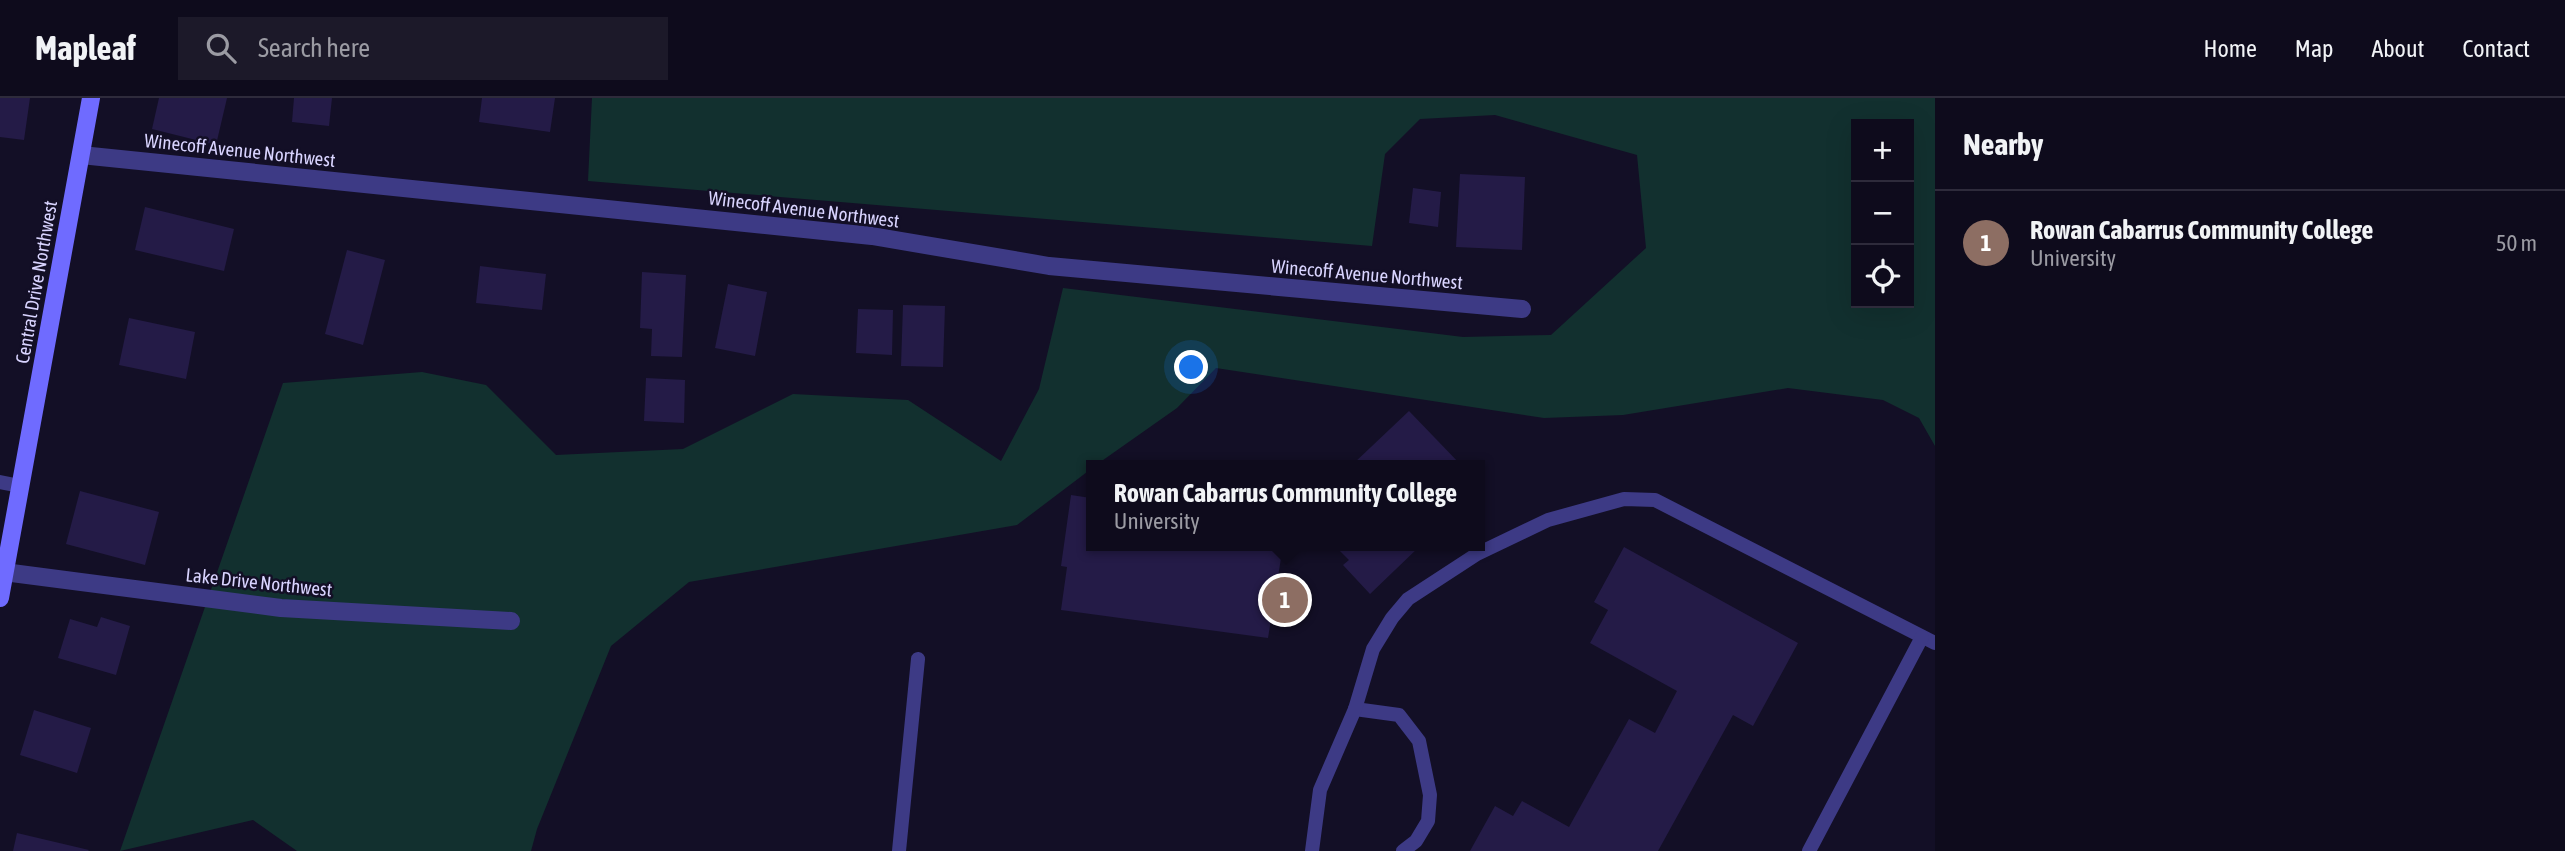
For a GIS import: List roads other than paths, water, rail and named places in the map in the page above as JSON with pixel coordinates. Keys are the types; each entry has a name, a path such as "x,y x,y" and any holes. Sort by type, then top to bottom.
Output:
{"street":[{"name":"Central Drive Northwest","path":"0,598 91,98"},
{"name":"Winecoff Avenue Northwest","path":"81,155 872,236 1049,266 1522,309"},
{"name":"Lake Drive Northwest","path":"5,572 281,608 511,621"}],"lane":[{"path":"0,482 20,486"},
{"path":"1485,550 1548,520 1624,499 1655,500 1928,640 1809,851"},
{"path":"1312,851 1320,790 1355,709 1374,649 1392,618 1408,599 1483,551"},
{"path":"899,851 918,659"},
{"path":"1355,709 1399,715 1419,741 1430,796 1428,821 1416,841 1403,851"}],"place":[{"name":"Rowan Cabarrus Community College","path":"1285,600"}]}
